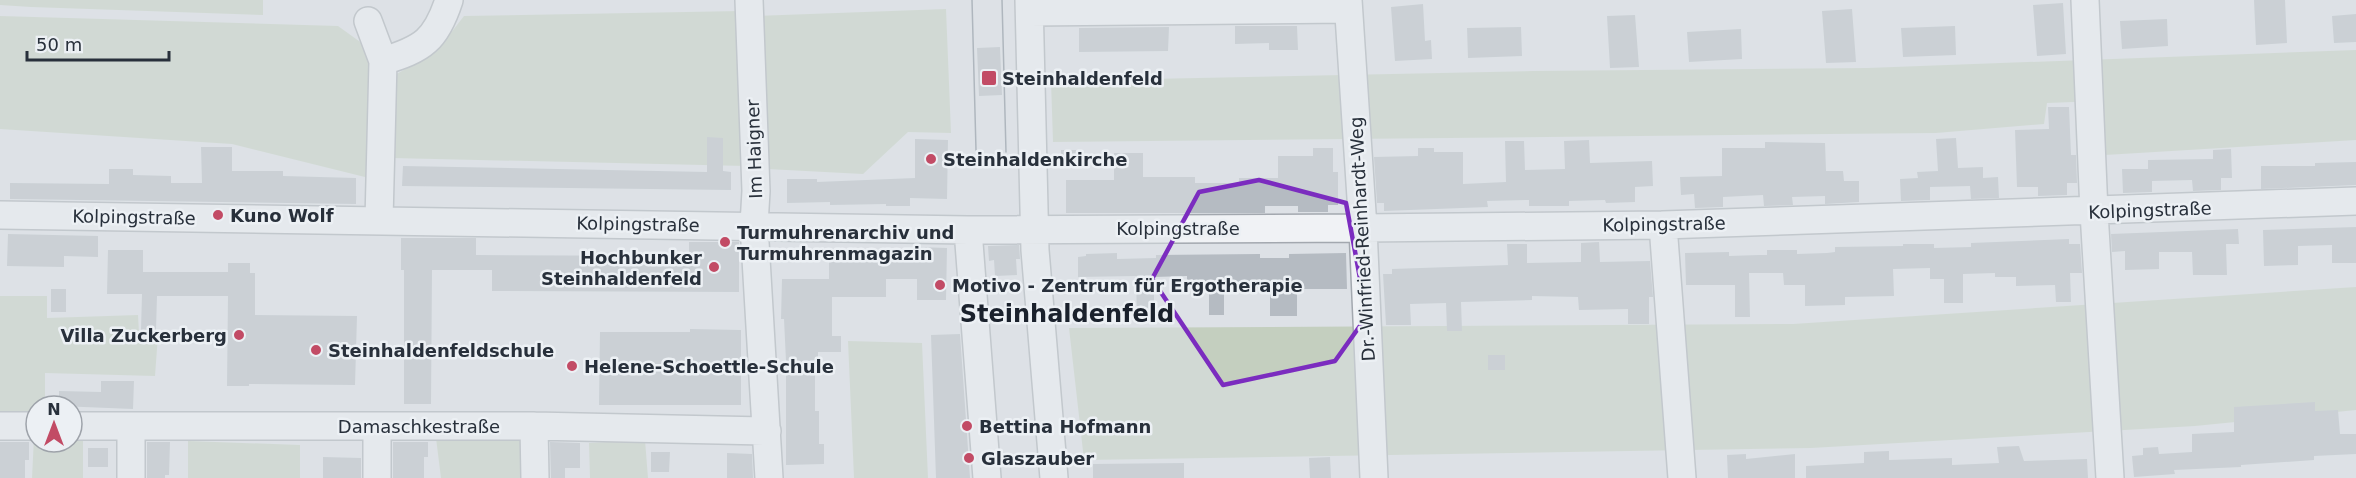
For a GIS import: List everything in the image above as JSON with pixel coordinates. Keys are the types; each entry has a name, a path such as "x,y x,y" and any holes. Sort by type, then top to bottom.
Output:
{"street":[{"path":"383,61 411,52 436,33 449,0"},
{"name":"Im Haigner","path":"749,0 756,191 754,225 769,478"},
{"path":"2085,0 2094,212 2110,478"},
{"path":"1053,478 1034,228 1030,6 1348,4"},
{"name":"Dr.-Winfried-Reinhardt-Weg","path":"1348,4 1363,228 1374,478"},
{"path":"368,21 383,61 379,220"},
{"name":"Kolpingstraße","path":"0,215 968,230 1363,228 1663,225 2094,212 2356,201"},
{"path":"1663,225 1682,478"},
{"path":"968,230 987,478"},
{"path":"0,426 24,426"},
{"name":"Damaschkestraße","path":"84,426 534,426 767,431"},
{"path":"131,426 131,478"},
{"path":"377,426 377,478"},
{"path":"534,426 535,478"}],"highlighted area":[{"path":"1259,180 1346,203 1367,316 1335,361 1223,385 1152,279 1199,192"}],"green space":[{"path":"0,0 263,0 263,15 31,7 0,5"},
{"path":"946,9 951,133 908,132 863,174 767,169 756,16"},
{"path":"741,11 746,166 392,158 393,76 436,52 464,16"},
{"path":"0,16 338,26 370,49 373,179 232,144 0,129"},
{"path":"2356,50 2356,140 2105,155 2099,101 2047,103 2044,124 1936,133 1053,142 1051,81 1533,71 1867,68"},
{"path":"2356,287 2356,410 2195,426 1811,448 1084,460 1069,328 1793,324"},
{"path":"0,296 47,296 47,318 138,315 139,333 158,335 155,376 45,373 45,394 24,394 24,417 0,417"},
{"path":"848,341 922,343 928,478 854,478"},
{"path":"436,438 523,441 524,478 441,478"},
{"path":"645,440 648,478 590,478 589,443"},
{"path":"188,441 300,445 300,478 188,478"},
{"path":"33,454 83,454 83,478 32,478"}],"building":[{"path":"2254,0 2285,0 2287,43 2256,45"},
{"path":"2063,3 2066,54 2037,56 2033,5"},
{"path":"1423,4 1425,41 1431,40 1432,59 1395,61 1391,7"},
{"path":"1852,9 1856,62 1826,63 1822,11"},
{"path":"2356,14 2356,42 2334,43 2332,16"},
{"path":"1635,15 1639,67 1610,68 1607,16"},
{"path":"2167,19 2168,46 2122,49 2120,21"},
{"path":"1235,26 1297,26 1298,50 1269,50 1269,43 1235,44"},
{"path":"1955,26 1956,55 1903,57 1901,28"},
{"path":"1169,27 1168,51 1079,52 1079,28"},
{"path":"1521,27 1522,56 1468,58 1467,28"},
{"path":"1741,29 1742,59 1689,62 1687,32"},
{"path":"1000,47 1002,95 979,96 977,48"},
{"path":"2048,107 2069,107 2071,155 2076,155 2077,183 2067,183 2067,195 2038,196 2038,187 2017,187 2015,130 2049,129"},
{"path":"707,137 723,138 723,171 731,172 731,190 402,186 403,166 707,172"},
{"path":"1956,138 1958,168 1983,167 1983,178 1998,177 1999,198 1971,199 1970,186 1930,187 1930,200 1901,201 1900,179 1918,178 1917,172 1938,171 1936,139"},
{"path":"915,139 948,140 947,199 910,198 910,206 830,205 830,202 787,203 787,179 817,179 817,182 915,178"},
{"path":"1589,140 1590,163 1652,161 1653,186 1635,187 1635,202 1569,201 1569,206 1529,206 1529,200 1487,201 1488,207 1384,211 1384,203 1377,203 1374,157 1418,156 1418,148 1434,148 1434,152 1463,152 1463,184 1506,182 1505,141 1524,141 1525,170 1565,169 1564,141"},
{"path":"1765,142 1825,143 1826,171 1843,171 1844,181 1859,181 1859,202 1825,204 1825,196 1792,197 1793,205 1764,206 1763,195 1723,197 1723,207 1695,208 1694,194 1681,195 1680,177 1722,176 1722,148 1765,148"},
{"path":"201,147 232,147 232,171 283,171 283,176 356,178 356,204 10,199 10,183 109,184 109,169 133,169 133,175 171,176 171,183 202,183"},
{"path":"1313,148 1333,148 1333,172 1338,172 1338,205 1328,205 1328,212 1298,212 1298,206 1265,206 1265,213 1066,213 1066,180 1114,180 1114,153 1143,153 1143,177 1195,177 1195,183 1239,183 1239,178 1278,178 1278,156 1313,156"},
{"path":"2231,149 2232,178 2221,178 2221,190 2193,191 2192,180 2152,181 2152,192 2123,193 2122,169 2148,169 2148,160 2213,159 2213,150"},
{"path":"1061,150 1079,150 1079,168 1061,168"},
{"path":"2356,162 2356,185 2261,189 2261,166 2315,166 2315,163"},
{"path":"2356,227 2356,263 2332,263 2332,245 2298,246 2298,265 2264,266 2263,230"},
{"path":"2238,229 2239,244 2226,244 2227,275 2193,275 2192,252 2159,252 2159,269 2125,270 2125,251 2112,252 2111,234"},
{"path":"8,234 98,236 98,257 64,256 64,267 7,266"},
{"path":"401,238 476,238 476,255 689,256 689,242 739,242 739,292 492,291 492,270 432,270 431,404 404,404 404,270 401,270"},
{"path":"2069,239 2069,244 2080,244 2082,273 2070,273 2071,302 2056,302 2055,285 2016,286 2016,277 1995,277 1995,273 1963,274 1963,303 1944,303 1944,279 1930,279 1930,268 1893,269 1894,296 1845,297 1845,305 1805,306 1805,285 1784,285 1783,273 1749,273 1750,317 1735,317 1735,285 1686,285 1685,253 1729,252 1729,256 1767,255 1767,250 1797,250 1797,254 1827,253 1835,252 1835,247 1934,244 1934,248 1971,247 1971,243"},
{"path":"1599,242 1600,262 1650,261 1653,297 1649,297 1649,324 1628,324 1628,309 1579,310 1578,297 1532,296 1532,300 1461,302 1462,331 1447,331 1446,303 1410,304 1411,325 1386,325 1383,274 1392,274 1392,269 1508,265 1507,244 1527,244 1527,263 1581,262 1581,243"},
{"path":"1019,245 1020,259 1016,259 1017,275 995,276 994,260 989,261 988,246"},
{"path":"917,247 947,248 946,300 917,300 917,279 886,279 886,297 832,297 832,336 841,336 841,352 818,352 818,361 815,361 815,411 819,411 819,444 824,444 824,464 786,465 786,361 784,319 781,319 782,279 829,279 829,260 917,262"},
{"path":"108,250 143,250 143,272 228,272 228,263 250,263 250,273 255,273 255,315 357,316 355,385 249,384 249,386 227,386 228,296 157,296 156,330 141,330 142,294 107,294"},
{"path":"1117,253 1117,259 1156,258 1156,255 1260,254 1260,258 1289,258 1289,254 1346,253 1347,289 1297,289 1297,316 1270,316 1270,289 1224,289 1224,315 1209,315 1209,290 1187,290 1187,276 1154,277 1154,319 1137,319 1136,276 1078,277 1078,257 1086,256 1086,254"},
{"path":"51,289 66,289 66,312 51,312"},
{"path":"690,329 741,330 741,405 599,405 600,332 690,332"},
{"path":"960,334 970,478 936,478 931,335"},
{"path":"1488,355 1505,355 1505,370 1488,370"},
{"path":"101,381 134,381 133,409 84,407 84,394 59,394 59,391 101,392"},
{"path":"2315,402 2315,411 2338,410 2340,434 2356,434 2356,454 2314,456 2314,460 2241,465 2241,467 2174,470 2175,474 2134,477 2132,456 2143,455 2143,448 2158,447 2159,454 2192,452 2192,434 2234,432 2234,407"},
{"path":"0,442 24,442 24,454 29,454 29,460 25,460 25,478 0,478"},
{"path":"147,442 170,442 169,475 165,475 165,478 147,478"},
{"path":"393,442 428,442 428,457 424,457 424,478 393,478"},
{"path":"550,442 580,443 580,468 565,468 565,478 551,478"},
{"path":"2019,446 2024,461 2087,459 2088,478 1806,478 1806,466 1864,463 1864,452 1889,451 1889,460 1952,458 1952,465 1999,463 1997,447"},
{"path":"88,448 108,448 108,467 88,467"},
{"path":"651,452 670,452 669,472 651,472"},
{"path":"727,453 752,454 753,478 727,478"},
{"path":"1746,454 1746,459 1795,454 1795,478 1728,478 1727,455"},
{"path":"323,457 361,458 361,478 323,478"},
{"path":"1330,457 1331,478 1310,478 1309,458"},
{"path":"1184,463 1184,478 1093,478 1093,464"}],"tram line":[{"path":"972,0 976,150"},
{"path":"1002,0 1006,152"}],"place":[{"name":"Steinhaldenfeld","path":"989,78"},
{"name":"Steinhaldenkirche","path":"931,159"},
{"name":"Kuno Wolf","path":"218,215"},
{"name":"Turmuhrenarchiv und Turmuhrenmagazin","path":"725,242"},
{"name":"Hochbunker Steinhaldenfeld","path":"714,267"},
{"name":"Motivo - Zentrum für Ergotherapie","path":"940,285"},
{"name":"Villa Zuckerberg","path":"239,335"},
{"name":"Steinhaldenfeldschule","path":"316,350"},
{"name":"Helene-Schoettle-Schule","path":"572,366"},
{"name":"Bettina Hofmann","path":"967,426"},
{"name":"Glaszauber","path":"969,458"}],"district":[{"name":"Steinhaldenfeld","path":"1067,314"}]}
